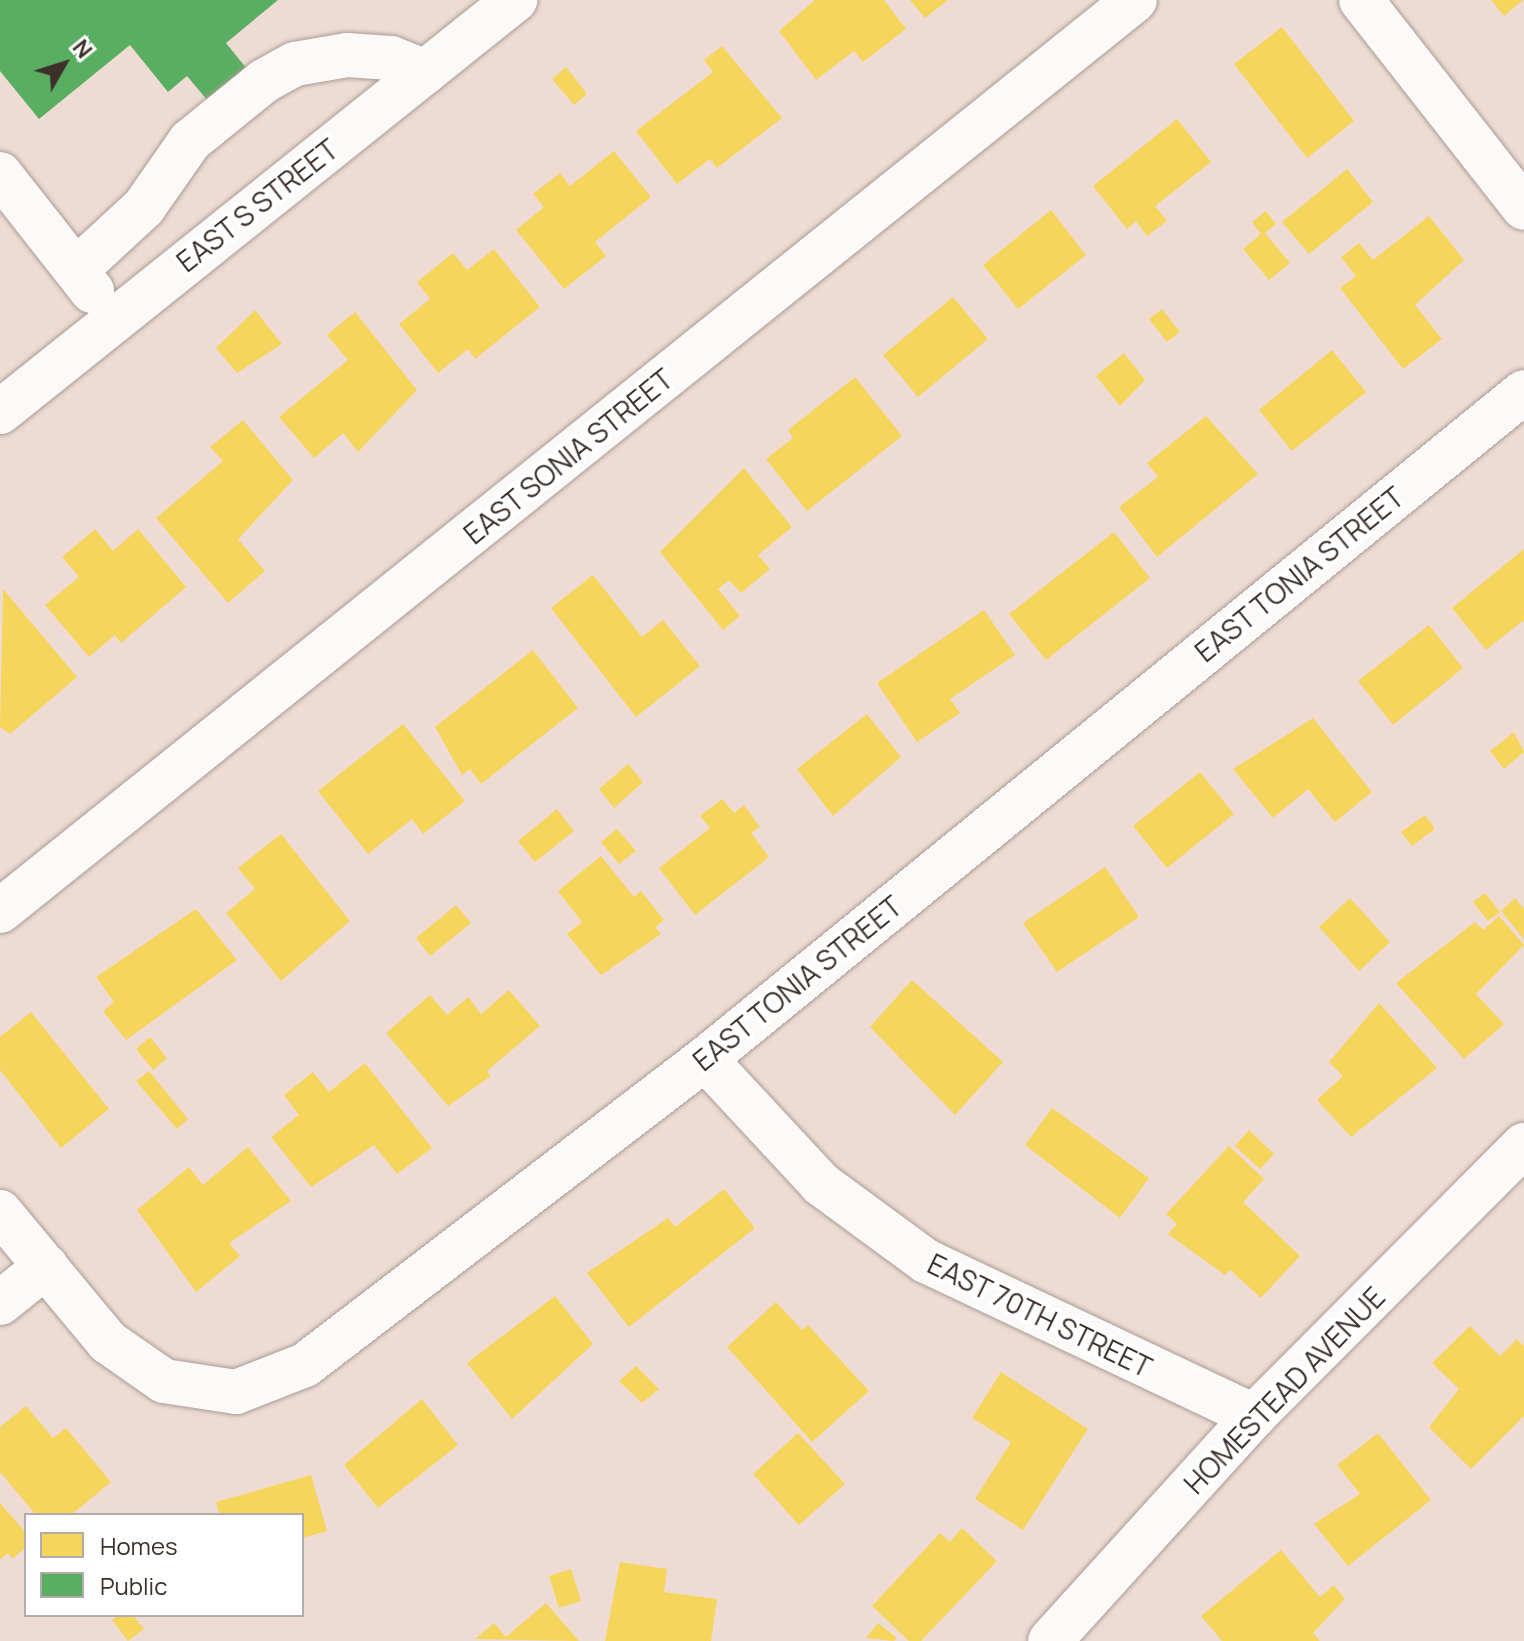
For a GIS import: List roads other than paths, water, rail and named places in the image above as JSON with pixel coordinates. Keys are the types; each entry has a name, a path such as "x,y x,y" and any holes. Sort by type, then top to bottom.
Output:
{"street":[{"name":"EAST SONIA STREET","path":"0,911 1135,0"},
{"path":"1361,0 1524,208"},
{"name":"EAST S STREET","path":"0,412 425,72 487,8"},
{"path":"76,270 144,207 190,141 264,81 295,64 347,55 391,58 425,72"},
{"path":"0,174 115,320"},
{"name":"EAST TONIA STREET","path":"46,1266 132,1365 195,1389 268,1385 305,1365 705,1059 1524,392"},
{"name":"EAST 70TH STREET","path":"705,1059 821,1184 926,1261 1254,1416"},
{"name":"HOMESTEAD AVENUE","path":"1050,1641 1254,1416 1524,1145"},
{"path":"0,1212 46,1266 0,1303"}]}
